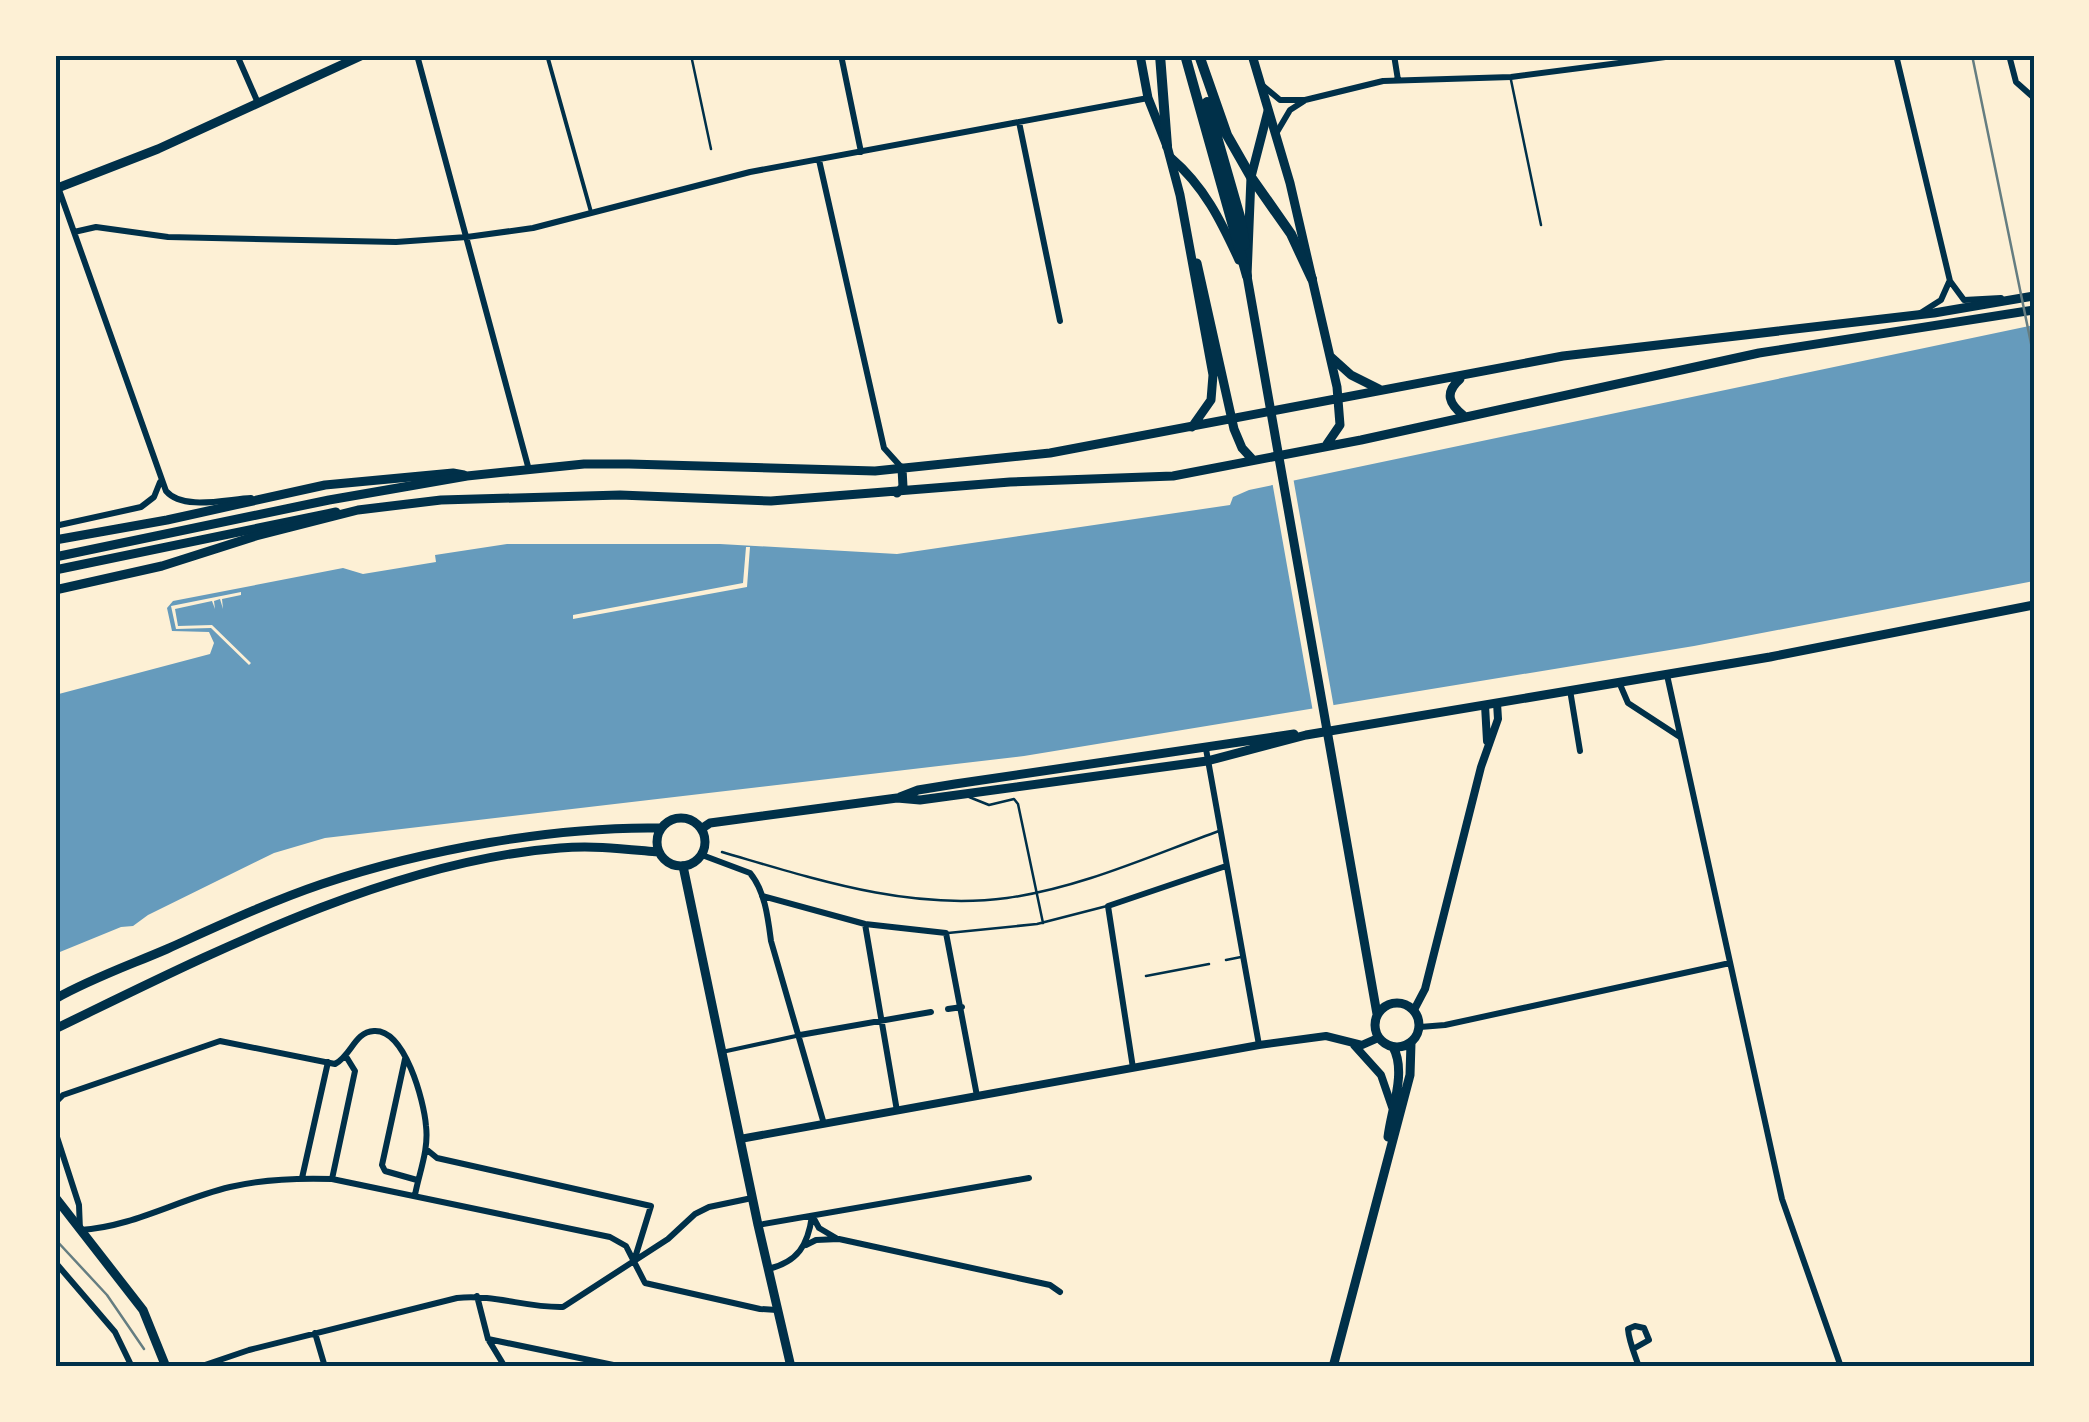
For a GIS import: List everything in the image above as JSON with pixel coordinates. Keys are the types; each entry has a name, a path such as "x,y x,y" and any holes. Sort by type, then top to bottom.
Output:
{"highway":[{"path":"1160,55 1169,152"},
{"path":"1184,55 1246,276"},
{"path":"1196,55 1240,217 1246,276"},
{"path":"1196,55 1227,135 1292,234 1312,279"}],"main road":[{"path":"56,187 158,148 258,103 338,59 363,55"},
{"path":"1140,55 1148,98 1169,152 1204,284 1231,420 1242,448 1253,460"},
{"path":"1252,55 1312,279 1339,399 1338,431 1324,446"},
{"path":"1246,276 1251,177 1267,107"},
{"path":"1169,152 1222,221 1246,276 1372,980 1377,1014 1374,1027 1378,1038 1393,1047 1398,1056 1399,1074 1386,1159"},
{"path":"1191,246 1214,384 1211,400 1192,427"},
{"path":"55,570 329,500 467,476 630,464 875,471 1050,453 1563,356 1919,314 2034,296"},
{"path":"55,557 315,514 441,500 535,495 771,501 1010,482 1173,476 1759,353 2034,310"},
{"path":"1331,357 1350,375 1382,390"},
{"path":"1462,377 1452,385 1450,397 1453,408 1464,416"},
{"path":"875,471 878,490 892,493 903,487 902,468"},
{"path":"55,540 354,481 453,473 467,476"},
{"path":"55,590 162,566 256,536 358,510"},
{"path":"701,829 710,823 897,798 920,800 1208,761 1306,735 1667,675 2034,605"},
{"path":"897,798 955,784 1306,735"},
{"path":"682,818 701,829 705,840 702,855 682,866 664,860 658,852 661,828 670,820 682,818"},
{"path":"57,997 235,918 383,865 509,842 625,828 661,828"},
{"path":"55,1029 294,919 406,878 560,848 600,846 658,852"},
{"path":"682,866 791,1367"},
{"path":"1372,980 1389,1004"},
{"path":"1333,1367 1410,1075 1411,1042 1420,1027 1414,1010 1403,1003 1389,1004 1377,1014"},
{"path":"1393,1047 1411,1042"},
{"path":"55,1197 143,1310 166,1367"}],"street":[{"path":"237,55 258,103"},
{"path":"417,55 530,470"},
{"path":"547,55 591,212"},
{"path":"841,55 861,152"},
{"path":"1394,55 1398,80"},
{"path":"1261,81 1276,98 1305,100 1398,80 1511,77 1681,55"},
{"path":"1896,55 1950,281 1964,300 2021,299"},
{"path":"2009,55 2016,82 2034,98"},
{"path":"74,232 96,227 197,239 396,242 532,228 729,176 1148,98"},
{"path":"1276,138 1283,118 1305,100"},
{"path":"1019,122 1060,321"},
{"path":"820,160 884,448 902,468"},
{"path":"56,187 160,481 171,498 182,502 268,496"},
{"path":"1919,314 1941,300 1950,281"},
{"path":"875,471 884,448"},
{"path":"56,525 66,526 141,507 154,497 160,481"},
{"path":"1667,675 1782,1199 1841,1367"},
{"path":"1619,682 1628,703 1681,738"},
{"path":"1570,690 1580,751"},
{"path":"1486,750 1498,718 1496,703"},
{"path":"1414,1010 1425,989 1486,750 1489,729 1484,705"},
{"path":"1206,749 1259,1045"},
{"path":"702,855 750,873 762,896 824,1124"},
{"path":"1133,1070 1108,906 1226,866"},
{"path":"762,896 865,924 946,933 977,1096"},
{"path":"768,914 780,901"},
{"path":"865,924 897,1111"},
{"path":"1420,1027 1445,1025 1730,963"},
{"path":"948,1009 962,1007"},
{"path":"722,1052 930,1012"},
{"path":"56,1102 64,1095 220,1041 335,1064 346,1058 359,1036 372,1030 386,1032 406,1054 426,1125 426,1149 414,1195"},
{"path":"740,1138 1259,1045 1326,1036 1362,1045 1378,1038"},
{"path":"1350,1042 1381,1075 1392,1107"},
{"path":"406,1054 382,1165 385,1171 418,1180"},
{"path":"332,1179 355,1071 346,1058"},
{"path":"302,1178 328,1062"},
{"path":"55,1131 79,1205 80,1230 110,1227 232,1186 302,1178 332,1179 610,1237 626,1246 644,1283 778,1310"},
{"path":"426,1149 437,1158 651,1206 634,1262"},
{"path":"758,1225 1029,1178"},
{"path":"198,1367 249,1350 476,1296 563,1307 668,1239 696,1214 752,1198"},
{"path":"812,1216 819,1228 839,1239"},
{"path":"806,1245 812,1216"},
{"path":"768,1269 783,1266 816,1240 839,1239 1050,1285 1060,1292"},
{"path":"55,1262 115,1332 132,1367"},
{"path":"476,1296 488,1339 505,1367"},
{"path":"315,1334 325,1367"},
{"path":"488,1339 623,1367"},
{"path":"1633,1349 1639,1367"}],"lane":[{"path":"692,55 711,148"},
{"path":"1511,77 1541,225"},
{"path":"964,793 973,801 989,805 1014,799 1018,804 1043,923"},
{"path":"722,852 894,897 1006,898 1088,879 1220,830"},
{"path":"946,933 1043,923 1108,906"},
{"path":"1226,960 1242,957"},
{"path":"1146,976 1209,964"},
{"path":"1119,980 1130,979"}],"water":[{"path":"2034,325 2034,581 1694,646 1024,756 325,838 274,853 133,926 121,927 55,954 55,695 210,654 214,643 209,632 172,631 167,608 173,601 343,568 363,574 436,562 435,555 507,544 720,544 897,554 1230,505 1233,497 1249,490"}],"pier":[{"path":"1293,477 1334,708 1313,712 1272,481"},
{"path":"746,547 750,547 747,587 573,619 573,615 743,583"},
{"path":"241,592 222,599 223,609 220,599 214,601 215,609 212,601 175,609 178,626 212,625 249,665 211,628 176,629 171,606"}],"railway":[{"path":"1972,55 2034,358"},
{"path":"55,1239 107,1295 144,1349"}]}
